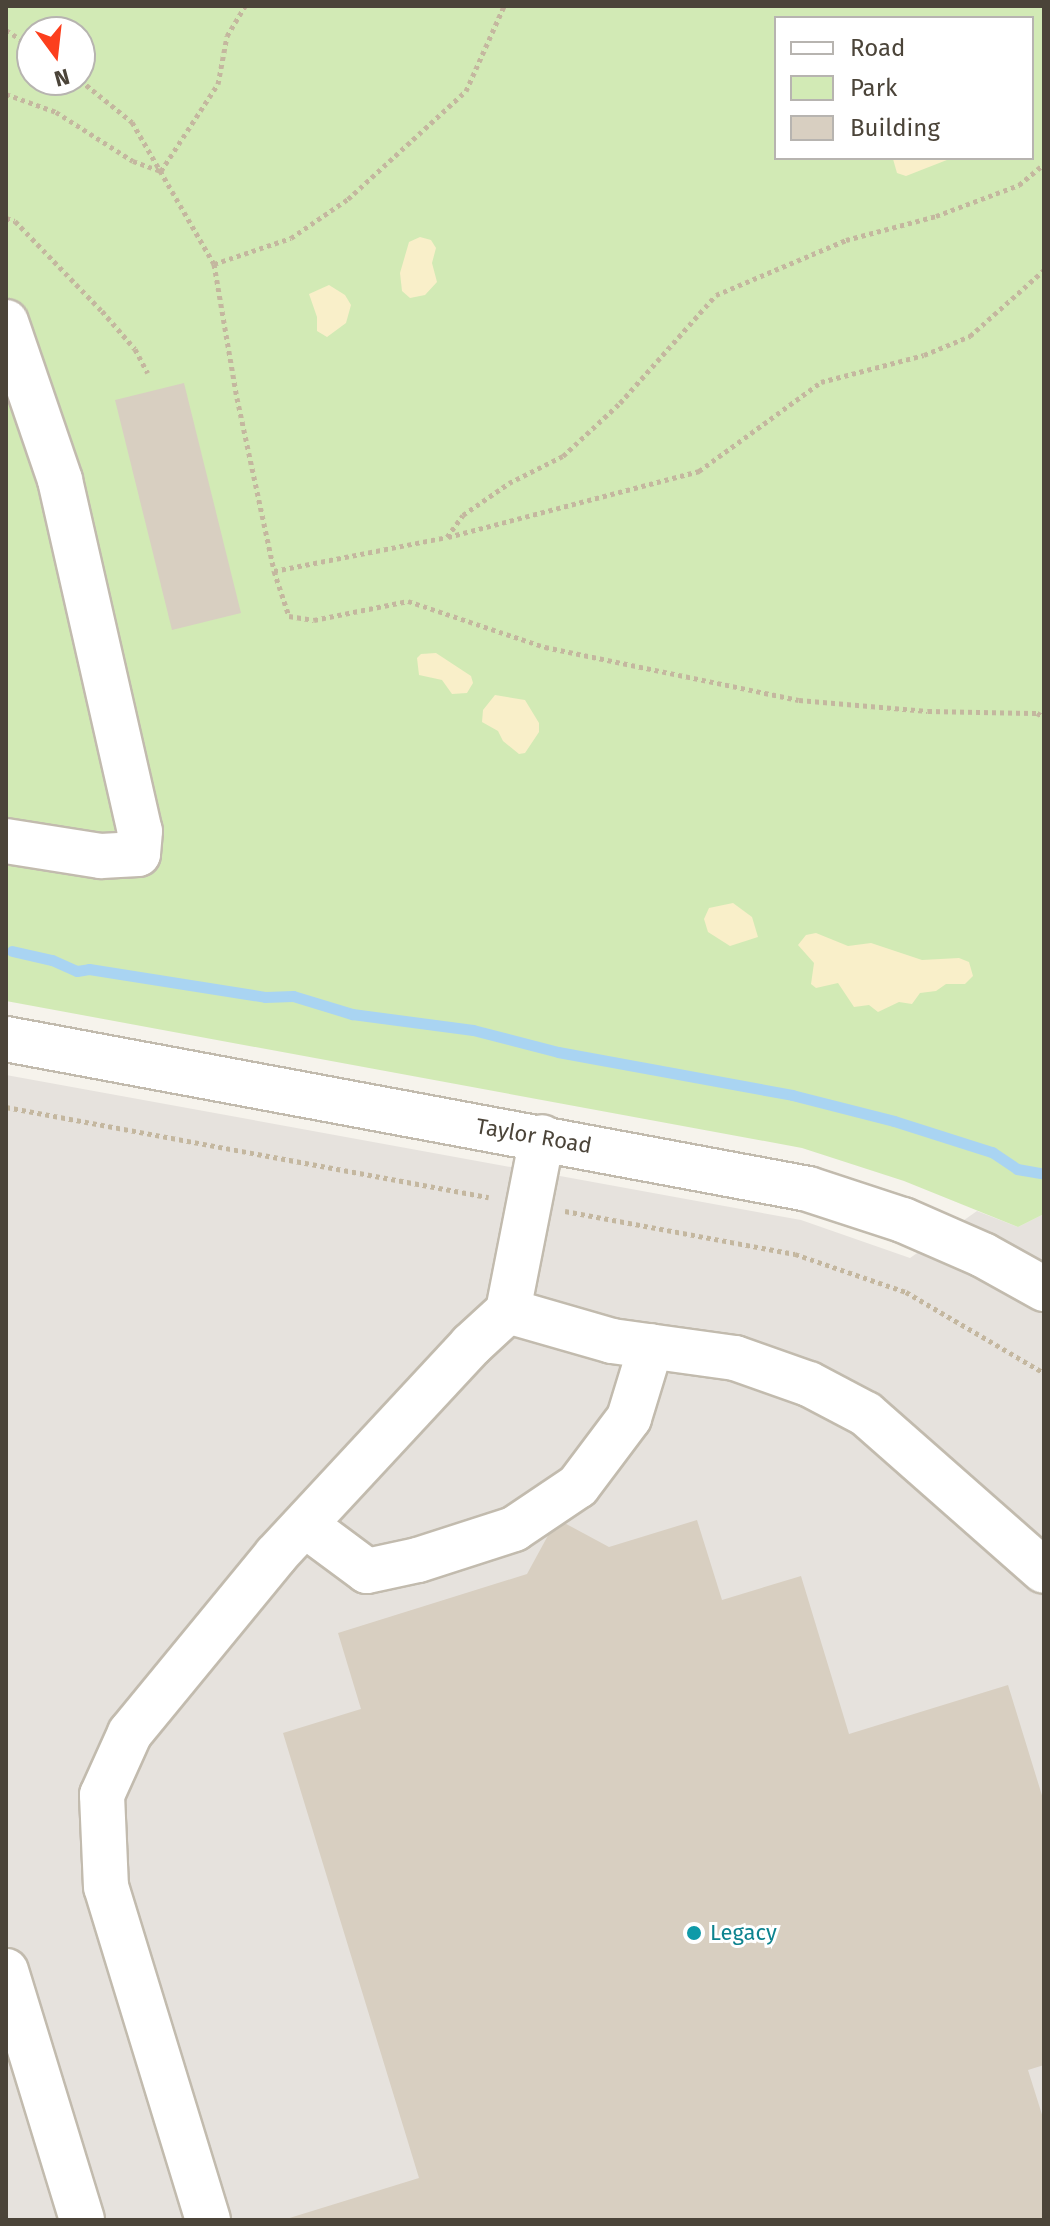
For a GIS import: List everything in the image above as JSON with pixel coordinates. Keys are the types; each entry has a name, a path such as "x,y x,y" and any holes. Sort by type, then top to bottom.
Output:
{"street":[{"path":"6,322 60,480 140,831 138,854 114,856 6,841"},
{"name":"Taylor Road","path":"6,1039 763,1178 840,1198 959,1244 1044,1289"},
{"path":"208,2220 106,1887 102,1795 130,1733 305,1525 471,1345 508,1311 542,1137"},
{"path":"508,1311 612,1341 735,1358 809,1384 866,1414 1044,1571"},
{"path":"305,1525 367,1571 418,1560 514,1529 578,1486 587,1475 629,1418 651,1346"},
{"path":"6,1971 82,2220"}],"path":[{"path":"161,171 218,84 227,36 245,6"},
{"path":"214,264 291,238 348,199 466,91 504,6"},
{"path":"96,93 132,122 214,264 237,398 274,571 289,616 314,620 408,601 545,647 799,700 928,711 1037,713 1044,717"},
{"path":"6,94 56,112 133,161 161,171"},
{"path":"447,537 463,515 509,483 563,456 620,403 716,295 846,240 936,216 1019,185 1044,164"},
{"path":"6,218 15,221 102,311 135,349 148,373"},
{"path":"274,571 447,537 699,471 821,382 924,355 970,336 1044,270"}],"shaded area":[{"path":"6,1075 801,1220 910,1258 977,1211 1018,1227 1044,1214 1044,2220 6,2220"}],"green space":[{"path":"6,6 1044,6 1044,1214 1018,1227 904,1181 802,1148 6,1001"}],"sand":[{"path":"893,160 947,160 906,176 897,173"},
{"path":"420,237 431,240 436,248 432,263 437,282 425,295 410,298 402,291 400,273 409,242"},
{"path":"329,285 345,295 351,305 346,323 327,337 317,331 317,317 309,294"},
{"path":"436,653 471,676 473,683 467,693 452,694 442,680 419,675 417,658 421,654"},
{"path":"495,695 525,700 539,723 539,732 525,753 519,754 503,741 498,731 482,722 483,710"},
{"path":"733,903 752,917 758,937 730,946 708,932 704,919 709,908"},
{"path":"816,933 848,946 871,943 922,960 959,958 969,962 973,976 965,984 946,984 936,991 920,993 912,1004 899,1002 878,1012 869,1005 854,1007 838,983 816,988 811,984 814,963 798,945 806,935"}],"building":[{"path":"184,383 241,613 172,630 115,400"},
{"name":"Legacy","path":"557,1519 609,1547 697,1520 722,1600 801,1576 849,1734 1008,1685 1044,1802 1044,2065 1028,2070 1044,2121 1044,2220 283,2220 419,2178 283,1733 361,1709 338,1633 527,1574"}],"waterway":[{"path":"12,951 52,960 77,971 89,969 265,997 293,996 352,1014 473,1030 558,1052 792,1095 894,1121 992,1152 1017,1169 1044,1174"}],"place":[{"name":"Legacy","path":"694,1933"}]}
